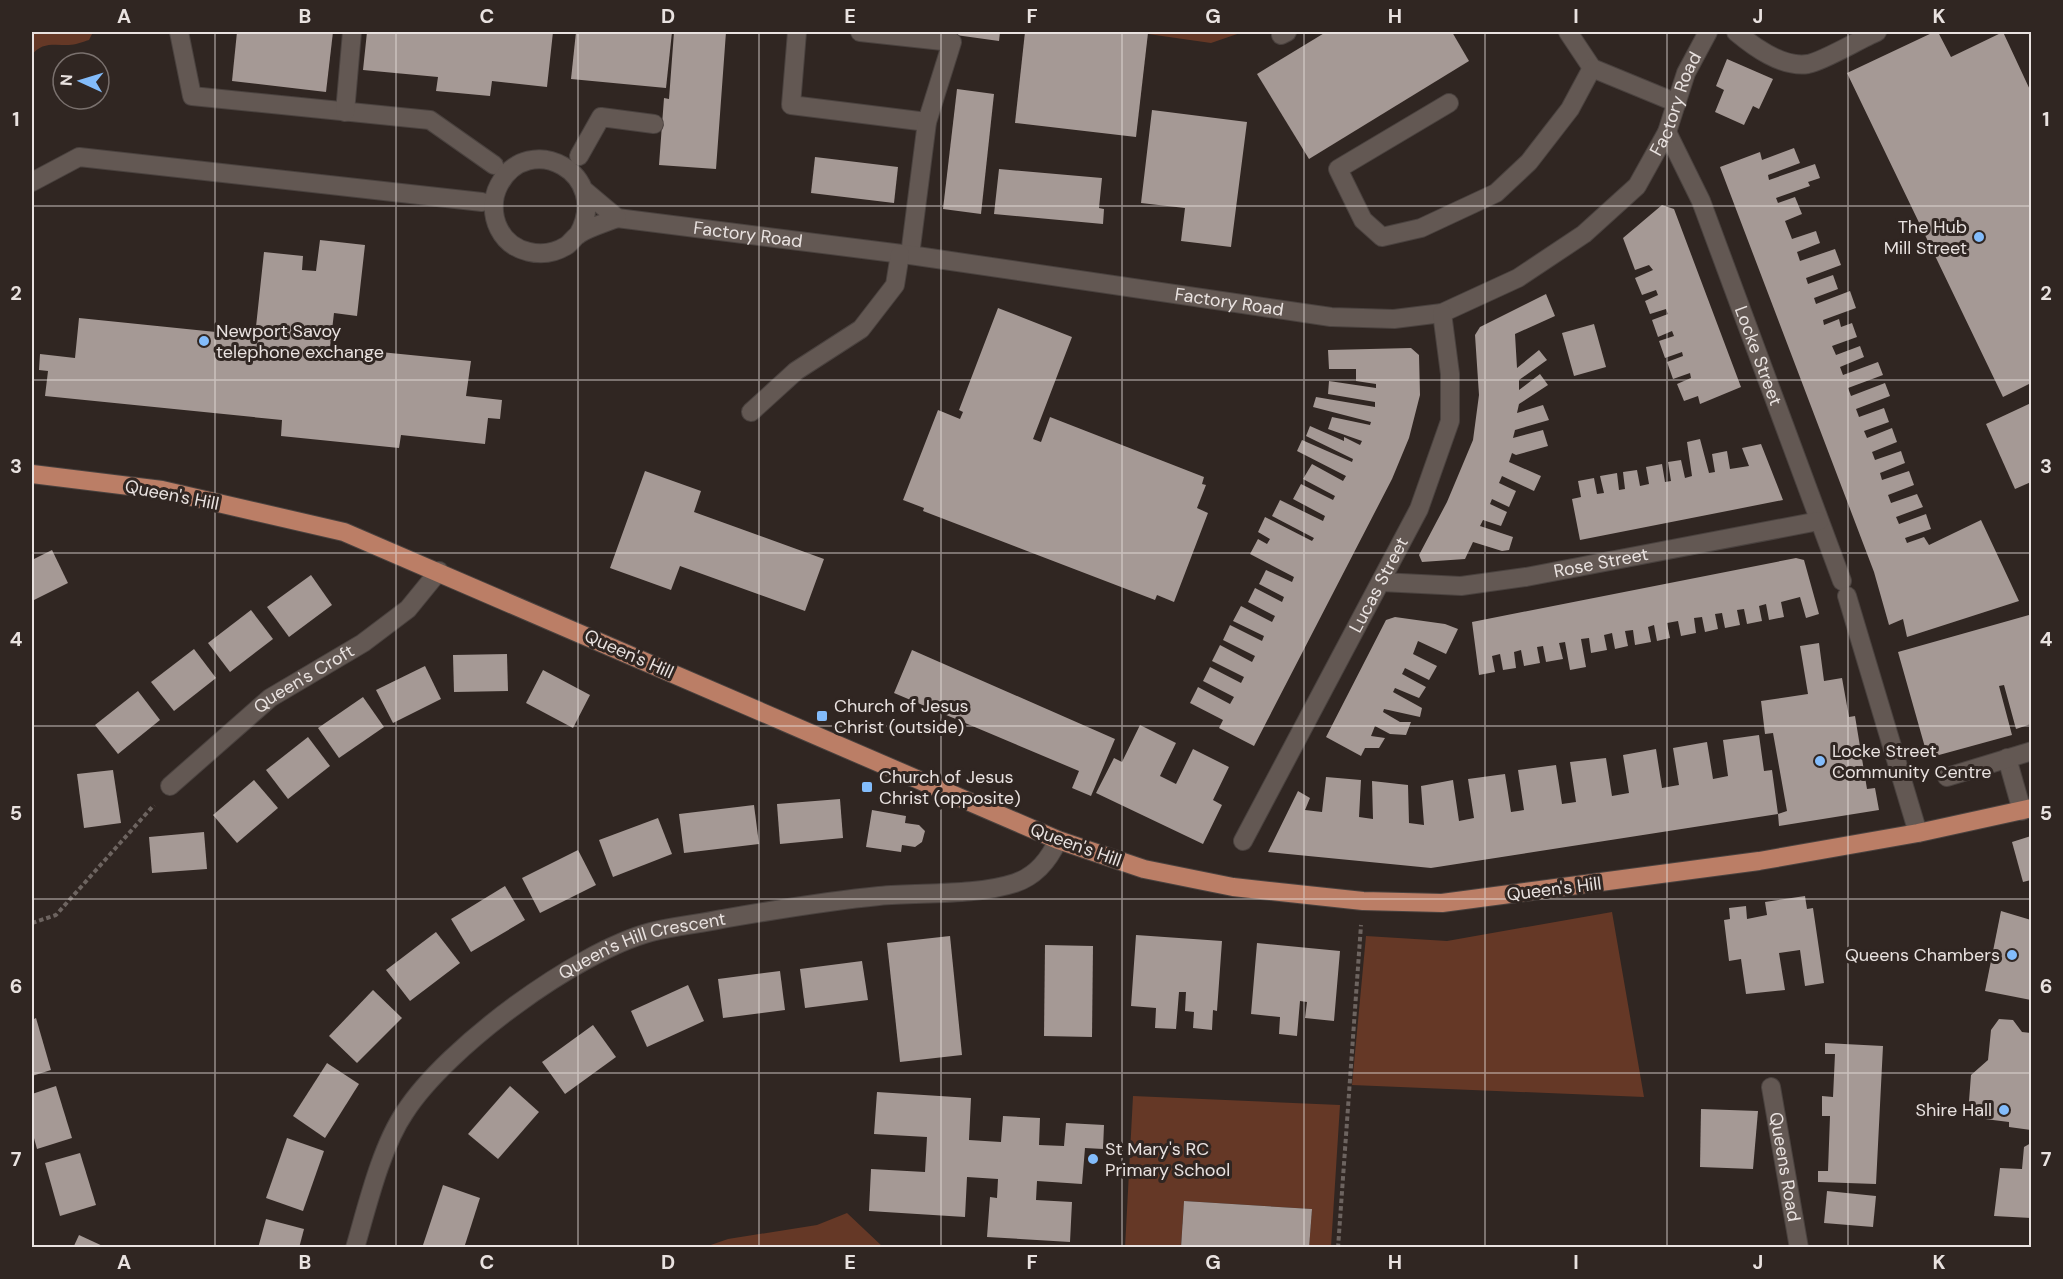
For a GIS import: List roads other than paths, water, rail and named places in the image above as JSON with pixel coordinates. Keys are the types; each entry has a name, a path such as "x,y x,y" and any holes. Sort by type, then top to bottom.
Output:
{"main road":[{"name":"Queen's Hill","path":"32,474 162,490 345,532 1058,840 1144,869 1211,883 1363,901 1442,903 1696,870 1918,833 2027,809"}],"street":[{"path":"179,32 192,96 430,120 494,165 537,159 552,161 566,167 617,218 578,235"},
{"path":"345,112 352,32"},
{"path":"797,32 791,105 927,122"},
{"path":"750,412 796,371 861,329 894,285 905,255 927,122 952,42 860,32"},
{"path":"1568,32 1593,68 1677,103"},
{"name":"Factory Road","path":"617,218 905,255 1331,317 1394,319 1442,313 1518,278 1584,234 1637,186 1667,132 1686,73 1708,32"},
{"path":"1736,32 1769,54 1788,62 1808,64 1877,32"},
{"path":"1449,103 1338,169 1364,220 1382,237 1421,228 1496,193 1529,162 1570,109 1593,68"},
{"path":"32,182 79,157 482,201 494,215 500,230 510,243 523,251 538,254 553,252 567,246 578,235 586,221 588,206 581,184 579,156 601,117 654,124"},
{"name":"Locke Street","path":"1667,132 1701,201 1845,588 1918,833"},
{"path":"552,161 579,156"},
{"path":"482,201 499,185 508,172 521,163"},
{"path":"494,165 499,185 494,200 494,215"},
{"name":"Lucas Street","path":"1243,841 1326,680 1419,508 1450,421 1450,374 1442,313"},
{"name":"Rose Street","path":"1381,582 1461,586 1526,577 1820,521"},
{"name":"Queen's Croft","path":"170,786 270,698 363,643 408,609 439,571"},
{"path":"1947,777 2031,751"},
{"path":"2007,758 2027,809"},
{"name":"Queen's Hill Crescent","path":"355,1248 381,1162 404,1112 440,1070 496,1020 544,984 604,951 650,932 786,908 1015,883 1039,870 1052,853 1058,840"},
{"name":"Queens Road","path":"1771,1087 1799,1248"}],"place":[{"name":"The Hub Mill Street","path":"1979,237"},
{"name":"Newport Savoy telephone exchange","path":"204,341"},
{"name":"Church of Jesus Christ (outside)","path":"822,716"},
{"name":"Locke Street Community Centre","path":"1820,761"},
{"name":"Church of Jesus Christ (opposite)","path":"867,787"},
{"name":"Queens Chambers","path":"2012,955"},
{"name":"Shire Hall","path":"2004,1110"},
{"name":"St Mary's RC Primary School","path":"1093,1159"}]}
